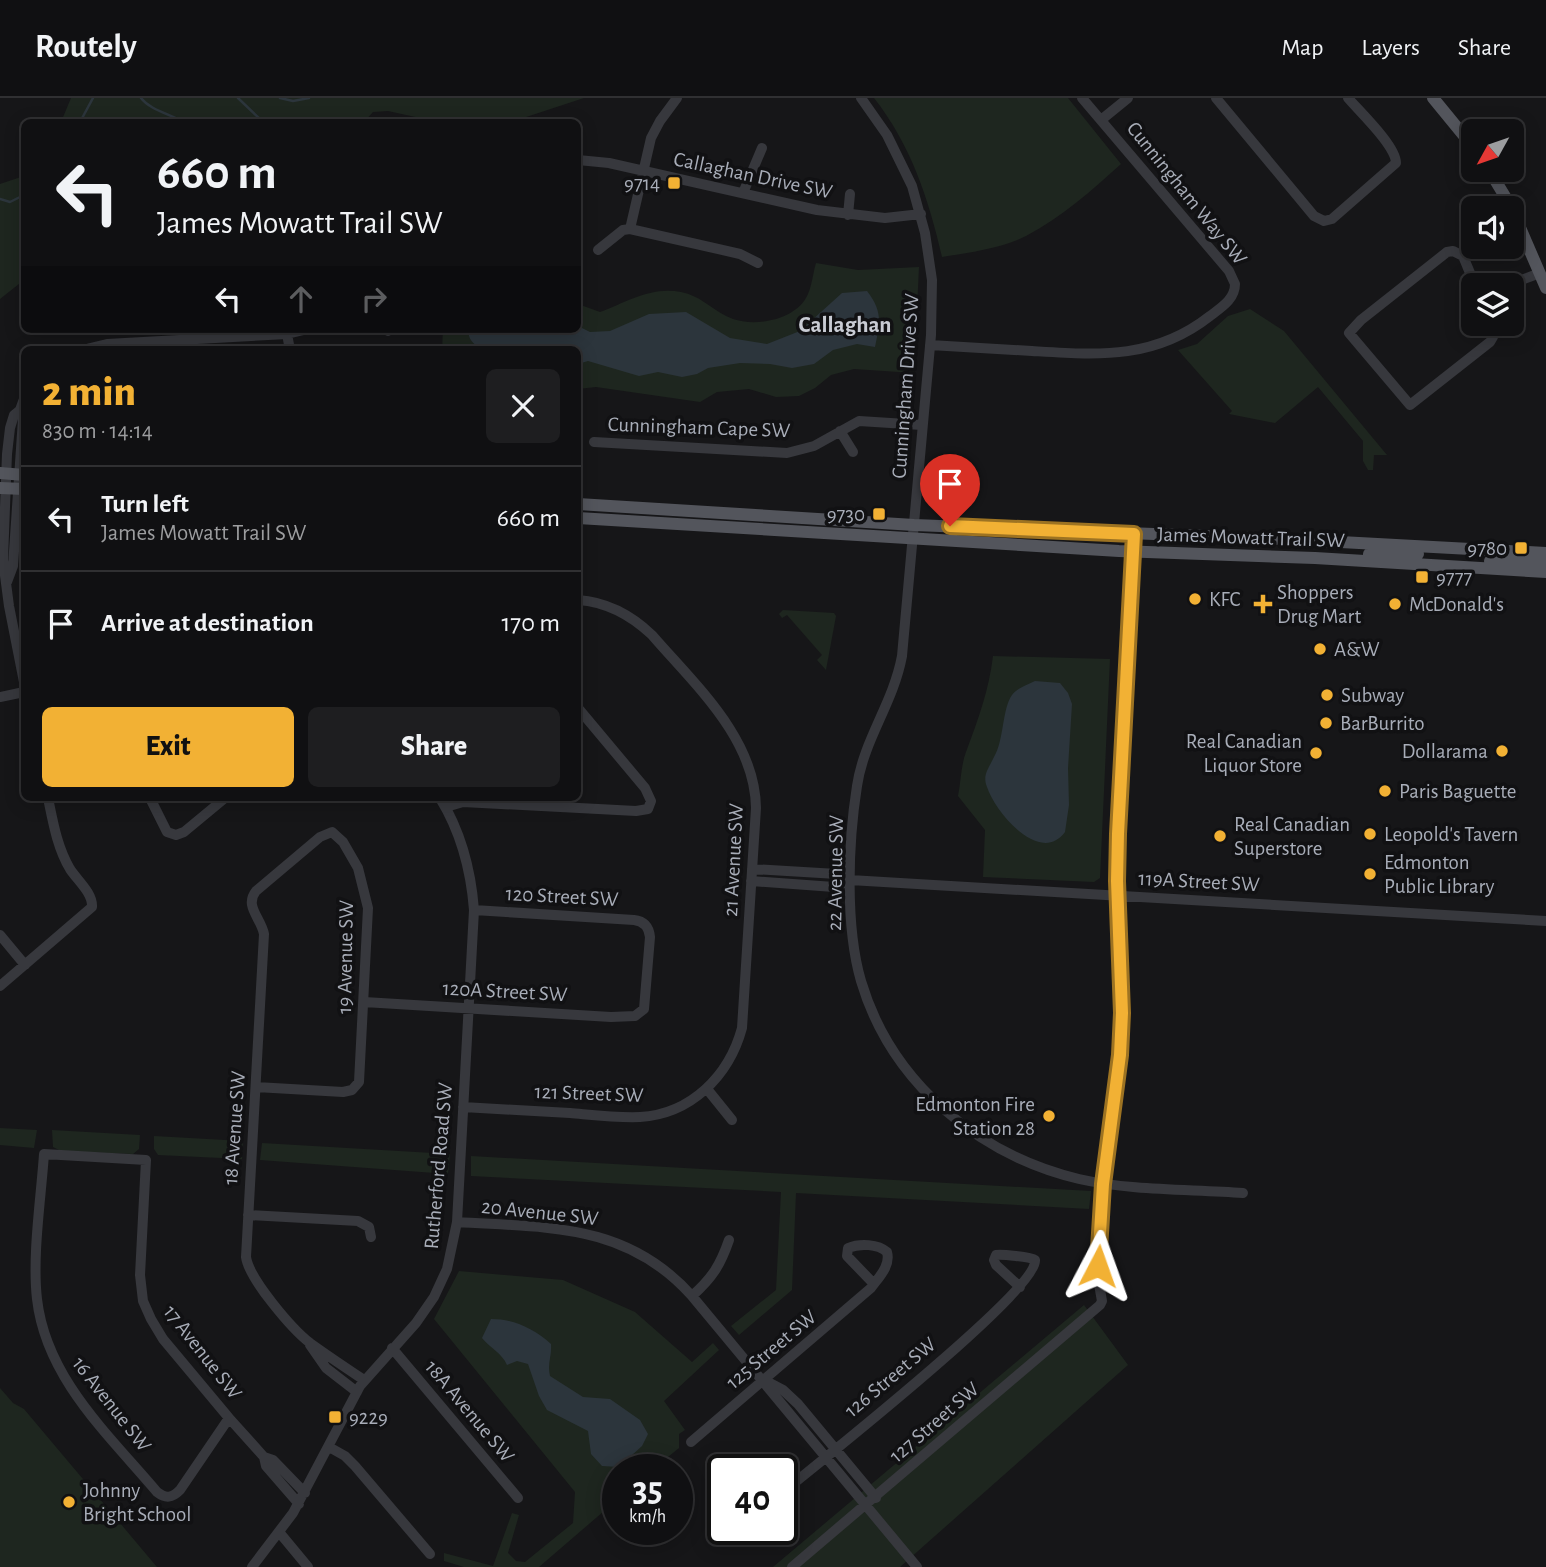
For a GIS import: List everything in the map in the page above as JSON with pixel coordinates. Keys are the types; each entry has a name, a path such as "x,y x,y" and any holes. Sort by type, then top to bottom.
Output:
{"main road":[{"path":"1433,98 1461,132"},
{"path":"1524,236 1546,287"},
{"name":"James Mowatt Trail SW","path":"581,504 914,524 1546,553"},
{"name":"James Mowatt Trail SW","path":"581,518 1132,552 1546,572"},
{"path":"1052,547 1075,541 1121,541 1134,534"},
{"path":"1233,555 1346,549 1357,543"},
{"path":"1356,561 1365,554 1488,550"},
{"path":"1448,567 1491,561 1546,562"}],"street":[{"path":"630,229 651,138 677,98"},
{"name":"Cunningham Drive SW","path":"860,98 887,135 909,179 921,214 932,280 930,345 914,524"},
{"name":"Cunningham Way SW","path":"930,345 1092,355 1133,351 1163,343 1186,332 1232,298 1235,289 1233,277 1082,98"},
{"path":"1101,120 1128,98"},
{"path":"1216,98 1314,216 1324,221 1332,219 1396,163 1396,157 1390,148 1348,98"},
{"path":"743,193 762,148"},
{"name":"Callaghan Drive SW","path":"581,160 643,170 848,215 885,218 921,214"},
{"path":"848,215 850,194"},
{"path":"598,250 622,230 630,229 740,254 758,263"},
{"path":"1470,273 1463,256 1453,251 1447,252 1361,320 1349,333 1410,405 1490,342 1493,336"},
{"path":"1524,279 1540,273"},
{"path":"99,346 195,345 291,333"},
{"path":"287,334 289,346"},
{"name":"Cunningham Cape SW","path":"594,442 779,454 804,450 854,422 865,420 922,425"},
{"path":"21,430 12,488 13,566 6,585 21,666"},
{"path":"840,431 853,452"},
{"name":"22 Avenue SW","path":"914,524 898,676 890,701 864,758 857,787 850,880 851,926 861,980 884,1036 916,1083 949,1115 994,1146 1043,1168 1103,1184 1243,1193"},
{"path":"1103,1184 1122,1024 1118,896 1120,777 1134,534"},
{"name":"21 Avenue SW","path":"581,601 604,605 638,622 652,635 727,724 751,771 756,800 741,1028 728,1064 707,1089"},
{"path":"0,697 21,693"},
{"path":"443,802 636,811 650,807 643,784 581,712"},
{"path":"0,986 89,912 92,904 89,895 64,859 49,801"},
{"path":"151,801 164,827 173,835 184,832 221,801"},
{"name":"Rutherford Road SW","path":"252,1567 299,1504 357,1392 425,1310 441,1283 452,1251 457,1222 474,910 466,859 443,802"},
{"name":"18 Avenue SW","path":"336,834 320,836 250,899 264,934 246,1256 249,1269 257,1283 308,1342 316,1357 357,1392"},
{"name":"19 Avenue SW","path":"256,1087 343,1092 355,1089 359,1082 369,930 367,898 358,867 336,834"},
{"name":"119A Street SW","path":"752,869 837,874 850,880 1546,921"},
{"name":"119A Street SW","path":"751,881 834,887 850,880"},
{"name":"120 Street SW","path":"474,910 634,920 646,925 650,937 646,1003 642,1012"},
{"path":"0,934 25,965"},
{"name":"120A Street SW","path":"364,1002 618,1017 635,1016 642,1012"},
{"path":"707,1089 732,1120"},
{"name":"121 Street SW","path":"463,1107 639,1117 669,1110 707,1089"},
{"name":"17 Avenue SW","path":"44,1154 146,1160 140,1275 150,1319 163,1339 229,1418 264,1457 273,1460 305,1493"},
{"name":"16 Avenue SW","path":"44,1154 36,1283 39,1310 48,1346 81,1402 157,1492 171,1497 191,1475 229,1418"},
{"name":"127 Street SW","path":"792,1567 1100,1305 1102,1295 1097,1273 1103,1184"},
{"path":"248,1214 359,1221 369,1227 371,1237"},
{"name":"20 Avenue SW","path":"457,1222 563,1229 619,1243 657,1264 692,1296 917,1567"},
{"name":"20 Avenue SW","path":"619,1243 624,1230"},
{"path":"692,1296 719,1266 729,1240"},
{"name":"125 Street SW","path":"691,1441 861,1298 874,1284 888,1262 887,1252 876,1246 848,1248 847,1256 874,1284"},
{"name":"126 Street SW","path":"798,1480 982,1325 1020,1287"},
{"name":"18 Avenue SW","path":"308,1342 365,1381"},
{"name":"18A Avenue SW","path":"392,1348 518,1498"},
{"name":"20 Avenue SW","path":"763,1380 791,1397 876,1497"},
{"path":"329,1447 345,1456 355,1466 430,1554"},
{"path":"264,1457 266,1466 299,1504"},
{"path":"279,1532 308,1567"}],"shaded area":[{"path":"71,98 584,98 520,119 424,119 388,111 373,112 367,119 62,119"},
{"path":"874,98 1068,98 1121,164 1064,212 1026,236 996,247 942,257 917,174 898,135"},
{"path":"21,177 21,282 0,299 0,184"},
{"path":"816,263 858,270 919,267 914,373 854,369 831,375 799,396 776,397 749,389 717,392 700,402 596,387 581,389 581,346 442,346 443,333 581,333 581,305 600,312 659,291 688,294 733,319 764,321 795,310 803,303"},
{"path":"867,291 876,305 879,317 875,347 857,344 833,350 814,364 792,368 740,363 708,368 682,377 658,372 639,376 588,361 581,363 581,346 478,346 469,336 469,333 581,333 581,328 590,332 610,331 649,314 686,312 730,338 767,344 800,331 842,293"},
{"path":"1250,309 1284,331 1387,455 1374,455 1373,470 1368,470 1363,461 1363,441 1318,387 1275,423 1229,414 1232,411 1178,350 1197,344 1228,316"},
{"path":"783,610 834,613 836,616 826,670 817,660 822,655 787,615 782,618 779,614"},
{"path":"993,656 1110,659 1100,878 1094,882 983,877 985,830 958,796 964,757 989,681"},
{"path":"1035,681 1060,683 1072,704 1069,805 1065,832 1055,841 1043,843 1020,832 1009,821 992,798 985,779 1000,743 1012,695"},
{"path":"0,1128 37,1130 34,1148 0,1145"},
{"path":"52,1130 140,1135 139,1149 133,1154 61,1151 53,1147"},
{"path":"154,1136 243,1141 242,1159 158,1155 154,1149"},
{"path":"262,1143 450,1154 448,1174 260,1160"},
{"path":"471,1156 1091,1191 1089,1209 796,1193 792,1290 739,1335 731,1326 776,1290 781,1192 471,1176"},
{"path":"459,1271 563,1280 635,1312 692,1362 713,1343 719,1350 664,1401 685,1430 679,1434 679,1448 672,1454 602,1454 602,1513 539,1567 464,1567 444,1561 444,1553 493,1566 512,1513 519,1515 508,1553 516,1561 525,1562 573,1523 575,1492 434,1319"},
{"path":"1084,1305 1128,1365 900,1567 773,1567"},
{"path":"491,1319 508,1321 538,1334 551,1344 550,1376 583,1397 610,1399 640,1420 648,1434 642,1446 633,1454 602,1454 602,1466 591,1454 588,1431 547,1410 528,1364 517,1361 507,1365 482,1338"},
{"name":"Johnny Bright School","path":"0,1388 13,1403 24,1409 157,1567 0,1567"}],"waterway":[{"path":"82,119 93,98"},
{"path":"141,98 155,109 177,119"},
{"path":"238,98 260,119"},
{"path":"280,98 293,101 309,98"},
{"path":"0,199 10,202 21,196"}],"place":[{"name":"9714","path":"674,183"},
{"name":"9730","path":"879,514"},
{"name":"9780","path":"1521,548"},
{"name":"9777","path":"1422,577"},
{"name":"KFC","path":"1195,599"},
{"name":"Shoppers Drug Mart","path":"1263,604"},
{"name":"McDonald's","path":"1395,604"},
{"name":"A&W","path":"1320,649"},
{"name":"Subway","path":"1327,695"},
{"name":"BarBurrito","path":"1326,723"},
{"name":"Dollarama","path":"1502,751"},
{"name":"Real Canadian Liquor Store","path":"1316,753"},
{"name":"Paris Baguette","path":"1385,791"},
{"name":"Leopold's Tavern","path":"1370,834"},
{"name":"Real Canadian Superstore","path":"1220,836"},
{"name":"Edmonton Public Library","path":"1370,874"},
{"name":"Edmonton Fire Station 28","path":"1049,1116"},
{"name":"9229","path":"335,1417"},
{"name":"Johnny Bright School","path":"69,1502"}],"district":[{"name":"Callaghan","path":"845,324"}],"route":[{"path":"950,526 1134,534 1118,834 1122,1013 1120,1055 1103,1184 1098,1266"}]}
